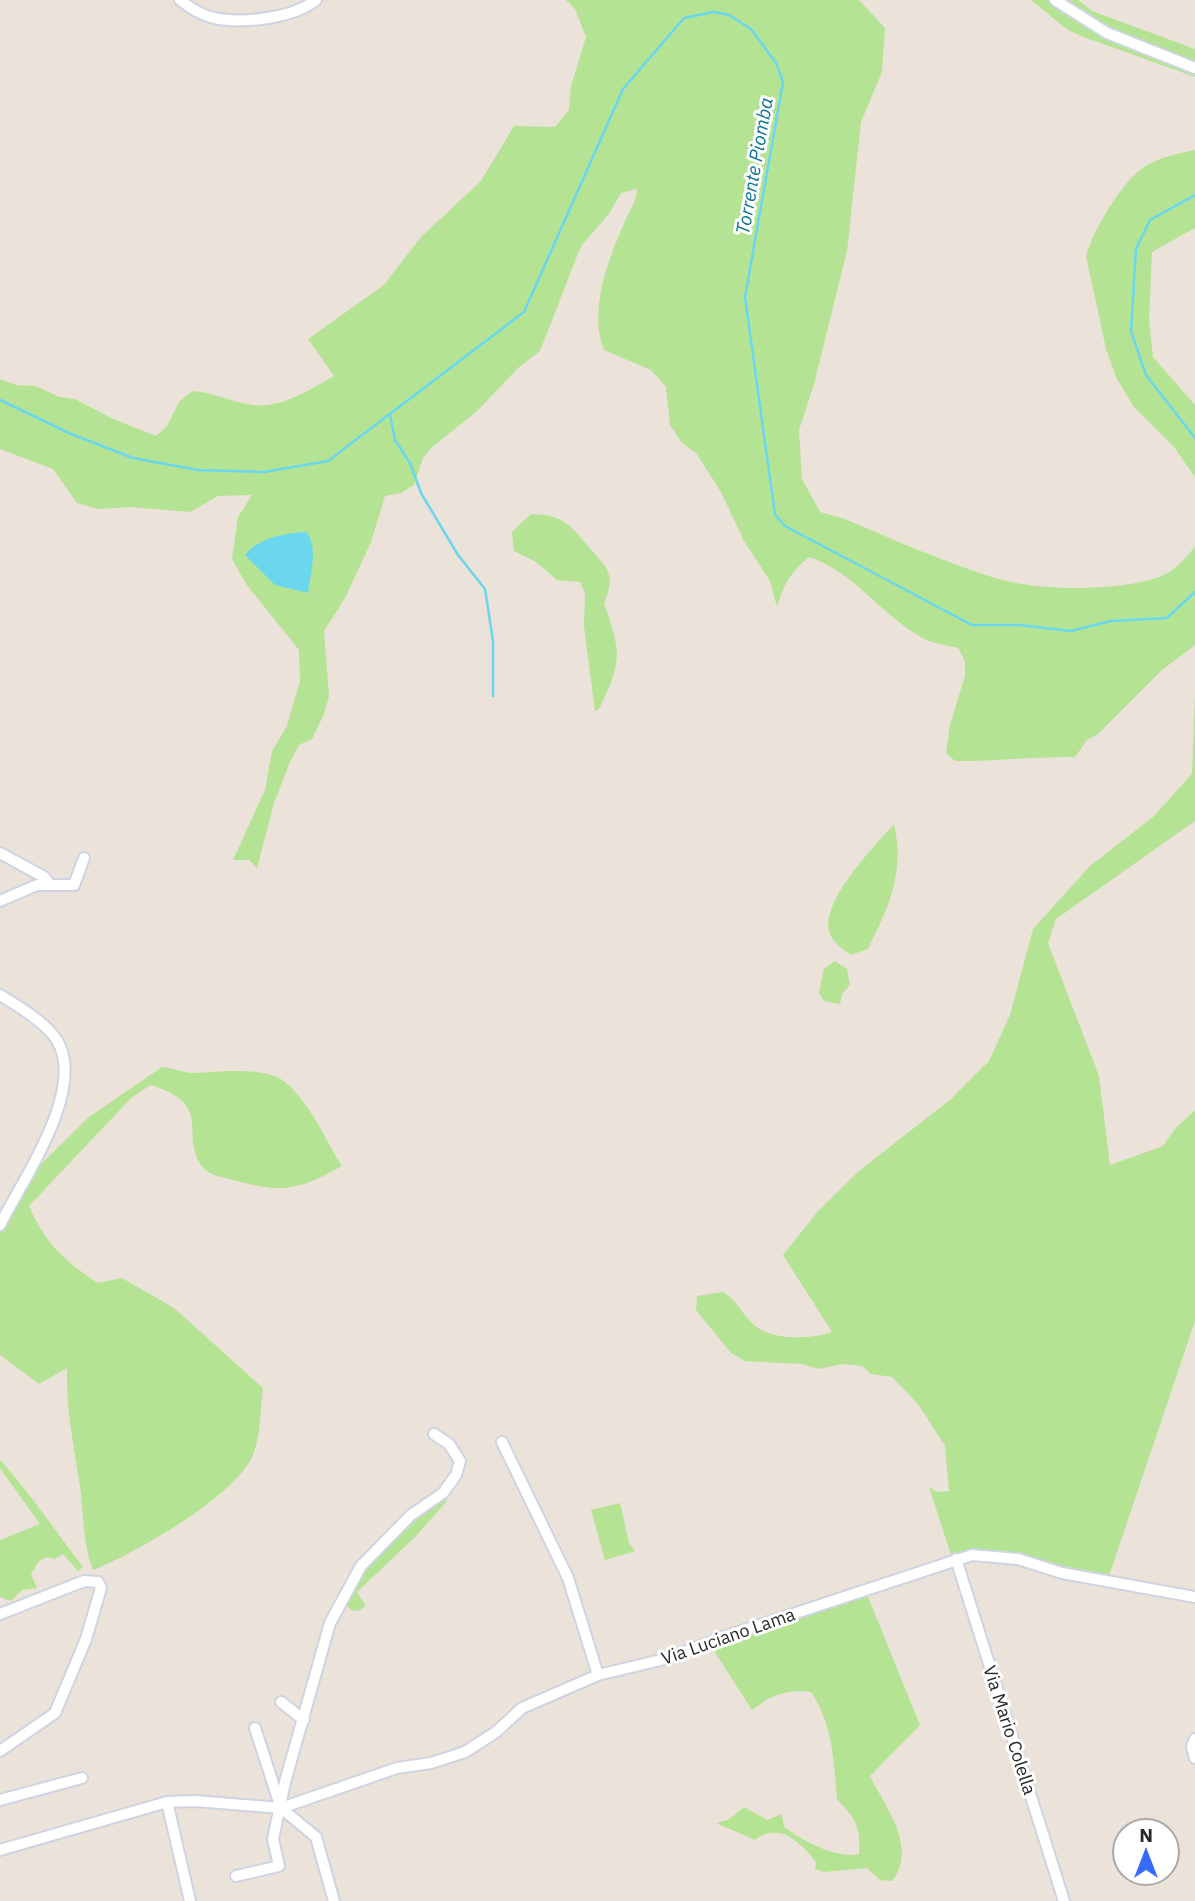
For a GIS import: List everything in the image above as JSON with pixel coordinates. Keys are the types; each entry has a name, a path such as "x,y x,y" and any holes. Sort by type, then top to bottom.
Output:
{"street":[{"path":"180,0 205,15 220,19 293,11 316,0"},
{"path":"1055,0 1107,33 1195,68"},
{"path":"0,853 44,877 50,884"},
{"path":"0,901 37,885 74,885 84,858"},
{"path":"0,995 49,1031 58,1042 66,1077 58,1114 0,1225"},
{"path":"236,1876 279,1866 273,1839 330,1623 361,1566 411,1515 443,1493 456,1475 460,1461 449,1444 434,1434"},
{"path":"502,1442 568,1578 598,1675"},
{"name":"Via Luciano Lama","path":"281,1808 397,1768 431,1763 465,1752 496,1732 522,1708 598,1675 669,1658 723,1637 909,1578 972,1555 1018,1559 1062,1573 1195,1597"},
{"name":"Via Mario Colella","path":"956,1559 1064,1901"},
{"path":"0,1614 84,1581 98,1582 101,1588 86,1639 55,1713 0,1751"},
{"path":"281,1702 304,1720"},
{"path":"255,1728 281,1808 316,1837 334,1901"},
{"path":"1195,1740 1192,1747 1195,1758"},
{"path":"0,1800 82,1778"},
{"path":"0,1850 167,1802 281,1808"},
{"path":"167,1802 190,1901"}],"green space":[{"path":"566,0 859,0 885,28 882,72 861,122 847,251 814,384 799,430 802,479 820,512 845,519 957,565 1013,582 1077,588 1141,582 1169,572 1184,560 1195,546 1195,645 1162,670 1098,734 1087,740 1075,757 955,761 946,753 950,725 965,676 965,661 958,648 934,643 906,628 840,573 809,557 788,579 777,607 770,581 744,541 721,492 696,453 682,443 670,425 666,387 651,370 604,350 598,317 599,300 607,267 637,189 621,193 608,215 581,246 540,351 518,368 477,411 430,449 423,458 414,485 401,493 385,496 371,542 345,598 324,631 329,696 324,714 312,739 299,745 290,762 274,803 257,868 249,860 233,860 265,790 272,751 287,726 300,681 299,650 246,584 232,559 238,517 252,495 218,496 190,512 131,507 98,509 77,503 53,469 0,449 0,379 16,385 36,386 59,397 75,399 113,419 156,436 167,426 179,402 192,391 246,404 270,405 292,398 334,376 308,339 384,285 420,238 481,181 514,126 555,127 569,110 571,86 586,37 575,9","holes":["311,538 307,593 245,556"]},
{"path":"1031,0 1051,0 1195,71 1195,77 1068,30"},
{"path":"1066,0 1078,0 1092,11 1195,49 1195,62 1109,27"},
{"path":"1195,150 1195,228 1152,252 1149,320 1153,357 1195,405 1195,477 1174,447 1134,407 1117,379 1106,349 1086,256 1110,206 1138,172 1159,160"},
{"path":"531,514 551,516 564,522 604,565 610,577 604,603 614,634 616,667 599,709 595,711 584,626 585,593 580,582 557,580 536,562 514,551 512,532"},
{"path":"1195,693 1195,821 1056,919 1048,943 1099,1076 1110,1165 1163,1146 1175,1129 1195,1110 1195,1321 1109,1576 1018,1556 951,1555 929,1487 937,1492 949,1491 945,1446 918,1404 892,1377 871,1374 862,1366 842,1364 819,1369 802,1364 745,1361 731,1353 696,1310 697,1296 723,1292 734,1300 752,1323 774,1335 804,1337 832,1332 783,1255 819,1210 859,1171 951,1099 989,1061 1010,1015 1033,929 1090,866 1153,817 1192,774"},
{"path":"894,824 898,858 893,889 868,949 851,955 830,935 829,918 841,889"},
{"path":"835,961 847,969 850,985 842,994 840,1004 824,1001 819,993 824,969"},
{"path":"162,1067 194,1073 260,1072 279,1078 289,1085 307,1106 342,1166 312,1181 287,1188 262,1187 214,1175 206,1171 195,1153 189,1110 170,1093 151,1085 132,1097 29,1206 49,1241 75,1267 98,1283 122,1278 174,1308 263,1388 257,1441 252,1457 242,1473 205,1506 157,1538 93,1570 85,1537 70,1424 67,1368 39,1384 0,1355 0,1229 26,1179 89,1117"},
{"path":"0,1460 33,1499 83,1567 78,1571 63,1554 54,1559 46,1557 39,1561 31,1574 37,1588 22,1590 11,1601 0,1597 0,1540 40,1524 0,1468"},
{"path":"448,1500 415,1537 357,1592 366,1606 358,1611 351,1610 344,1602 362,1572 387,1540 416,1514"},
{"path":"620,1503 629,1543 635,1551 605,1560 591,1510"},
{"path":"866,1592 920,1725 870,1776 891,1815 901,1842 899,1868 892,1881 880,1880 867,1868 824,1872 815,1869 816,1862 789,1836 772,1833 755,1840 716,1823 728,1820 744,1807 767,1820 782,1814 784,1827 800,1838 840,1854 859,1854 856,1824 837,1800 828,1730 811,1692 780,1694 752,1710 711,1646"}],"water":[{"path":"306,532 313,553 308,593 275,585 245,555 264,541 281,535"}],"waterway":[{"name":"Torrente Piomba","path":"0,400 69,433 133,458 198,470 264,472 328,461 524,312 623,89 684,18 714,12 729,15 751,29 776,63 783,82 745,297 775,515 785,526 972,625 1019,625 1071,631 1111,621 1167,618 1195,592"},
{"name":"Torrente Piomba","path":"1195,195 1150,220 1136,249 1131,331 1146,375 1195,438"},
{"path":"390,415 395,440 410,463 421,493 458,555 485,589 493,641 493,696"}]}
